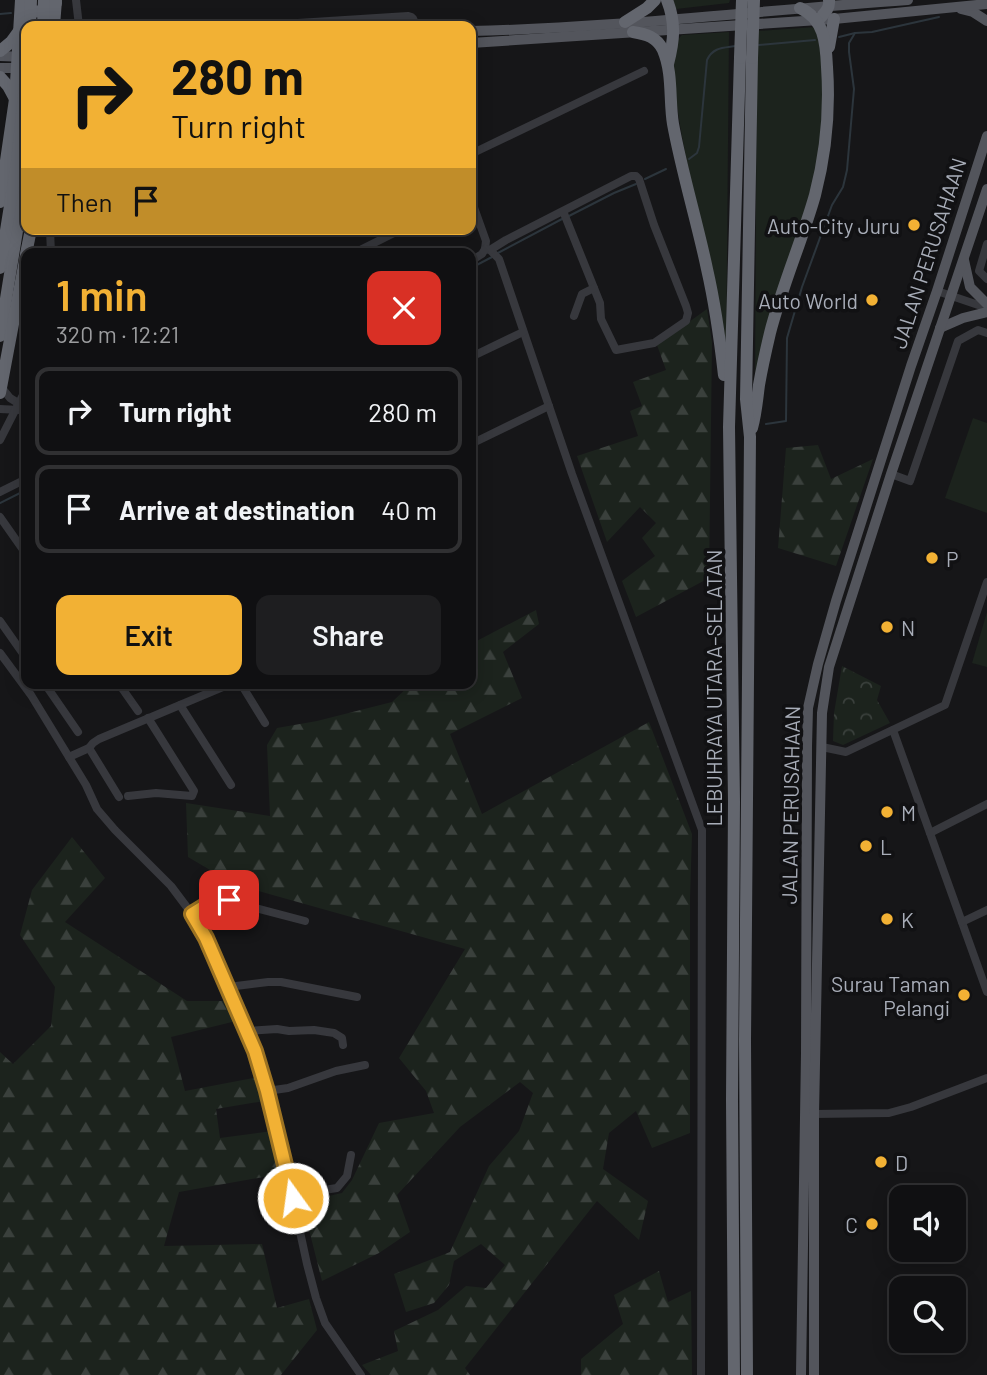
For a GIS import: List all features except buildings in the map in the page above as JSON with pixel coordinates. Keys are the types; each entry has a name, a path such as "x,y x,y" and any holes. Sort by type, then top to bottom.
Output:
{"highway":[{"path":"21,0 27,9 37,12 49,9 53,4"},
{"path":"21,0 23,21"},
{"path":"26,21 31,0"},
{"path":"655,0 629,27 655,39 662,48 668,65"},
{"path":"667,0 674,25 668,65 673,121 708,270 719,335 729,427"},
{"name":"LEBUHRAYA UTARA–SELATAN","path":"742,0 746,58 746,399 750,436 745,1041 747,1375"},
{"name":"LEBUHRAYA UTARA–SELATAN","path":"734,1375 734,802 729,427 746,58 754,0"},
{"path":"45,21 53,4"},
{"path":"53,4 59,21"},
{"path":"818,19 833,6"},
{"path":"827,58 833,6"},
{"path":"750,436 770,332 815,194 826,141 829,89 822,31 818,19 800,8"},
{"path":"0,54 21,32"},
{"path":"0,77 21,99"},
{"path":"0,202 13,115 21,102"},
{"path":"0,268 21,131"},
{"path":"0,336 17,306 22,235"},
{"path":"1,390 21,283"}],"main road":[{"path":"674,25 800,8 908,0"},
{"path":"833,6 955,7 987,4"},
{"path":"955,7 973,12 987,21"},
{"path":"476,31 818,19"},
{"path":"476,42 629,27"},
{"path":"0,54 21,64"},
{"path":"0,68 21,65"},
{"name":"JALAN PERUSAHAAN","path":"801,1375 808,708 836,601 987,136"},
{"name":"JALAN PERUSAHAAN","path":"814,1375 814,1114 822,713 829,667 987,189"},
{"path":"940,328 987,308 970,287 964,257"}],"street":[{"path":"76,0 78,21"},
{"path":"325,21 412,16 414,21"},
{"path":"476,152 645,71"},
{"path":"476,258 492,253 565,215 631,176 636,176 687,306 686,321 654,342 616,350 601,319 600,303 565,215"},
{"path":"476,213 523,332 702,830 701,1375"},
{"path":"364,248 390,235"},
{"path":"987,244 979,271 987,279"},
{"path":"574,316 582,295 594,288"},
{"path":"937,291 987,308"},
{"path":"891,474 910,481 958,341 978,330 987,333"},
{"path":"476,355 523,332"},
{"path":"1,390 21,407"},
{"path":"476,442 549,406"},
{"path":"0,409 21,408"},
{"path":"0,440 21,409"},
{"path":"0,492 21,482"},
{"path":"0,517 21,547"},
{"path":"822,747 846,752 945,705 987,582"},
{"path":"0,621 21,651"},
{"path":"0,653 21,681"},
{"path":"27,689 86,785 97,809 166,881 192,914 206,938 247,1031 267,1091 316,1298 325,1323 361,1375"},
{"path":"31,695 39,689"},
{"path":"48,689 78,732"},
{"path":"123,689 138,711"},
{"path":"69,757 89,748 99,739 218,689"},
{"path":"244,689 265,723"},
{"path":"180,705 231,785"},
{"path":"89,748 124,796 156,793 192,796 194,791 148,718"},
{"path":"893,730 987,992"},
{"path":"930,833 987,804"},
{"path":"192,914 207,904 229,900 305,920"},
{"path":"962,922 987,910"},
{"path":"228,987 281,982 357,997"},
{"path":"247,1031 314,1030 334,1033 342,1038 344,1045"},
{"path":"267,1091 288,1088 336,1071 365,1065"},
{"path":"814,1114 889,1114 987,1078"},
{"path":"292,1195 337,1188 347,1176 351,1155"}],"green space":[{"path":"673,0 730,0 729,3 676,9"},
{"path":"815,27 821,40 824,123 819,161 755,378 757,31"},
{"path":"729,32 726,369 716,290 685,151 674,77 675,50 682,35"},
{"path":"707,309 712,342 709,578 636,617 622,581 655,556 642,538 656,523 640,507 607,542 577,456 638,436 630,411 642,406 633,382 666,370 657,345"},
{"path":"973,418 987,423 987,513 945,498"},
{"path":"818,445 831,479 873,459 836,566 778,548 786,448"},
{"path":"536,610 539,624 503,652 522,698 450,734 482,814 649,722 692,834 690,1133 652,1148 636,1111 609,1133 603,1169 648,1201 639,1240 597,1201 465,1368 470,1375 371,1375 362,1365 398,1351 394,1331 438,1310 466,1286 486,1288 505,1265 481,1244 454,1261 449,1285 434,1303 406,1312 394,1274 450,1252 489,1166 519,1131 533,1093 520,1082 460,1127 397,1195 410,1232 379,1253 322,1281 302,1202 342,1193 352,1180 379,1123 434,1113 426,1091 399,1058 465,949 234,884 188,857 186,803 270,816 267,745 277,728 392,702 406,689 476,689 476,641"},
{"path":"987,612 987,667 972,663"},
{"path":"842,666 881,686 877,700 890,723 843,745 833,741 834,713"},
{"path":"72,837 105,878 65,922 187,1001 226,1001 236,1021 171,1037 185,1091 259,1077 264,1101 216,1109 220,1138 272,1131 280,1174 179,1192 164,1246 262,1244 277,1308 309,1299 317,1330 281,1375 0,1375 0,1052 13,1064 51,1026 55,987 20,935 32,890"},
{"path":"659,1271 668,1302 691,1291 692,1375 581,1375 581,1359 623,1324 614,1295"}],"waterway":[{"path":"0,14 11,13"},
{"path":"766,424 786,421 787,338 802,287 832,205 843,187 847,170 854,89 849,43 855,33 872,32 939,17"},
{"path":"839,37 855,33"},
{"path":"759,45 815,40"},
{"path":"689,159 697,153 699,147 707,60 715,50 736,46"},
{"path":"645,179 666,169"},
{"path":"567,217 636,184"},
{"path":"496,254 562,219"},
{"path":"476,265 492,257"},
{"path":"0,503 21,492"}],"place":[{"name":"Auto-City Juru","path":"914,225"},
{"name":"Auto World","path":"872,300"},
{"name":"P","path":"932,558"},
{"name":"N","path":"887,627"},
{"name":"M","path":"887,812"},
{"name":"L","path":"866,846"},
{"name":"K","path":"887,919"},
{"name":"Surau Taman Pelangi","path":"964,995"},
{"name":"D","path":"881,1162"},
{"name":"C","path":"872,1224"}],"route":[{"path":"229,900 213,901 192,914 206,938 255,1051 293,1198"}]}
